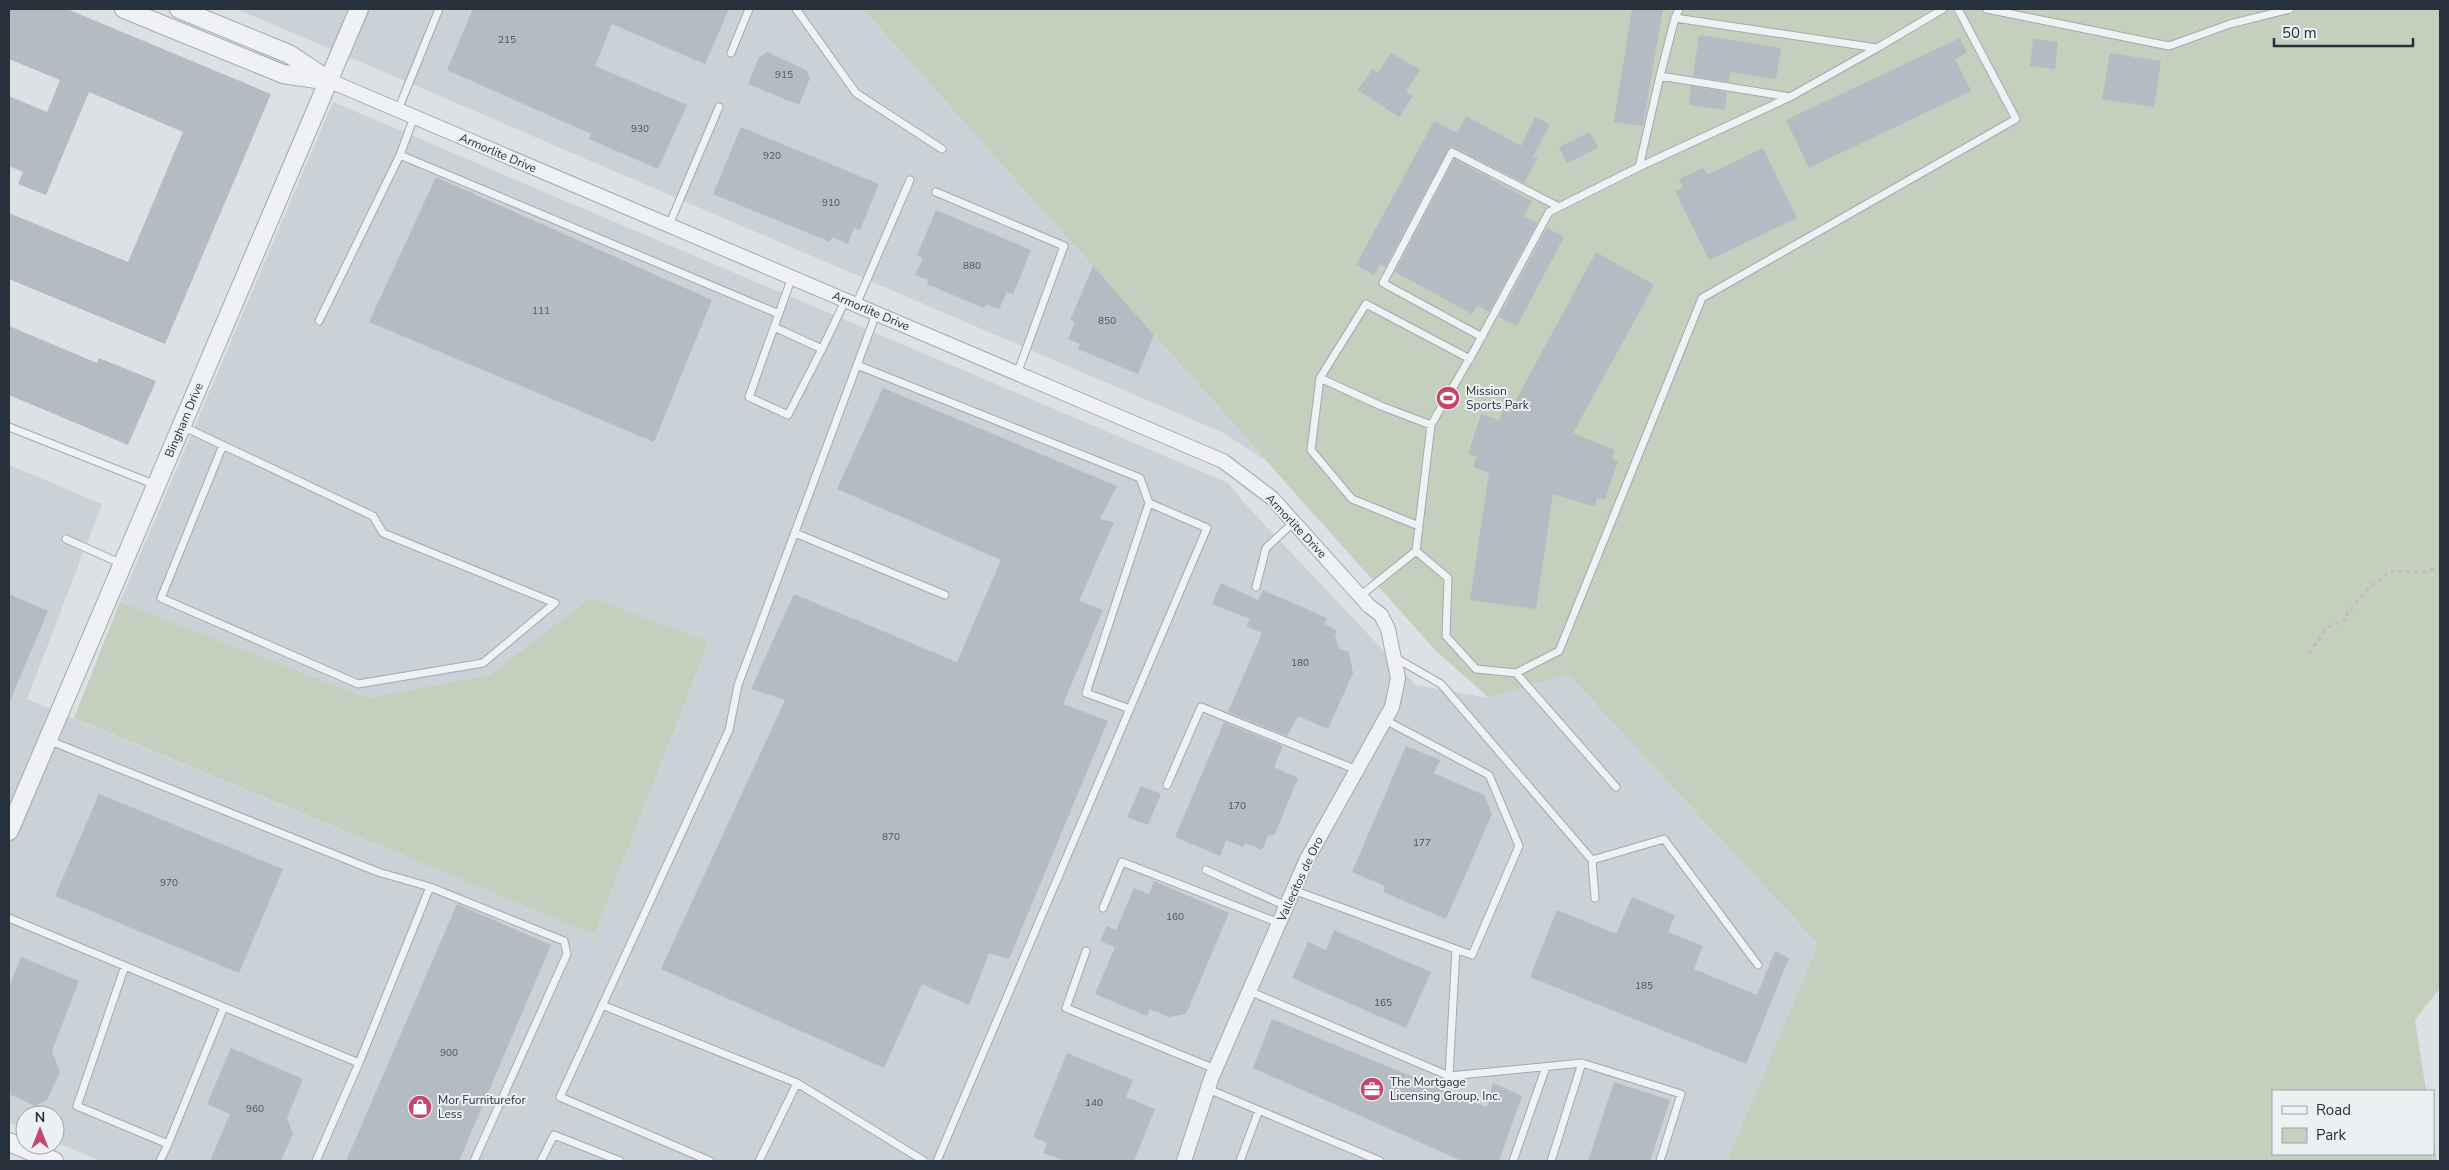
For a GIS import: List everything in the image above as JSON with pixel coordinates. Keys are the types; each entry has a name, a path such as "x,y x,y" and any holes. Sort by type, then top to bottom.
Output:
{"street":[{"name":"Armorlite Drive","path":"124,9 283,74 330,81"},
{"name":"Armorlite Drive","path":"179,9 289,54 330,81 1223,462 1272,498 1364,601"},
{"name":"Bingham Drive","path":"9,831 330,81 359,9"},
{"name":"Vallecitos de Oro","path":"1184,1161 1216,1069 1306,861 1392,708 1398,678 1388,629 1381,615 1364,601"},
{"path":"9,1142 54,1161"}],"lane":[{"path":"398,110 439,9"},
{"path":"731,53 749,9"},
{"path":"796,9 856,93 942,149"},
{"path":"1639,167 1660,76 1679,9"},
{"path":"1364,601 1416,551 1431,425 1470,359 1548,212 1639,167 1790,98 1943,9"},
{"path":"1416,551 1448,578 1446,636 1476,669 1516,673 1559,651 1702,298 2016,119 1958,9"},
{"path":"1987,9 2169,46 2230,24 2290,9"},
{"path":"1675,18 1877,48"},
{"path":"1660,76 1790,98"},
{"path":"669,225 719,107"},
{"path":"318,321 400,155 414,116"},
{"path":"1482,337 1383,283 1452,152 1559,207"},
{"path":"400,155 778,314"},
{"path":"792,278 749,397 788,415 822,349 851,303 910,180"},
{"path":"936,192 1064,246 1017,374"},
{"path":"1419,526 1352,499 1311,450 1320,378 1366,304 1470,359"},
{"path":"710,1161 560,1097 729,730 738,685 876,314"},
{"path":"774,327 822,349"},
{"path":"857,365 1140,478 1149,503 1086,693 1130,709"},
{"path":"1320,378 1381,406 1431,425"},
{"path":"182,426 223,445 373,516 383,533 555,603 483,663 358,684 161,598 223,445"},
{"path":"9,427 156,485"},
{"path":"937,1161 1208,528 1149,503"},
{"path":"1256,587 1266,548 1294,522"},
{"path":"794,533 945,595"},
{"path":"66,538 123,564"},
{"path":"1394,656 1441,684 1592,860 1595,898"},
{"path":"1516,673 1616,787"},
{"path":"1167,785 1201,707 1357,770"},
{"path":"1293,890 1472,955 1519,846 1489,775 1386,720"},
{"path":"48,740 378,872 430,887 564,941 567,954 474,1161"},
{"path":"1592,860 1664,839 1758,965"},
{"path":"1103,908 1122,862 1279,923"},
{"path":"1206,870 1286,906"},
{"path":"316,1161 359,1063 430,887"},
{"path":"9,918 359,1063"},
{"path":"1449,1076 1456,949"},
{"path":"1086,951 1066,1008 1216,1069"},
{"path":"125,966 77,1106 168,1144"},
{"path":"1249,991 1449,1076 1582,1063 1681,1094 1660,1161"},
{"path":"602,1005 797,1082 924,1161"},
{"path":"160,1161 224,1007"},
{"path":"1551,1161 1582,1063"},
{"path":"1513,1161 1546,1067"},
{"path":"759,1161 797,1082"},
{"path":"1208,1089 1380,1161"},
{"path":"1240,1161 1259,1110"},
{"path":"541,1161 554,1135 620,1161"}],"path":[{"path":"2309,653 2327,628 2348,618 2347,614 2367,589 2390,571 2424,572 2440,567"}],"shaded area":[{"path":"237,9 863,9 1266,461 1224,433"},
{"path":"333,102 1228,483 1249,508 1416,685 1489,698 1568,674 1818,944 1727,1161 101,1161 65,1146 65,1105 15,1105 15,1125 9,1122 9,465 102,504 27,699 594,935 709,643 591,599 489,675 368,698 120,602"}],"green space":[{"path":"863,9 2440,9 2440,988 2415,1020 2426,1090 2272,1090 2272,1155 2434,1155 2434,1142 2437,1161 1727,1161 1818,944 1568,674 1489,698 1436,651"},
{"path":"591,598 709,642 594,935 74,718 120,602 368,698 489,675"}],"building":[{"path":"9,9 67,9 271,94 165,344 9,279 9,213 128,262 183,132 89,92 46,195 18,184 23,172 9,166 9,96 47,112 60,80 9,59"},
{"path":"473,9 729,9 705,64 612,24 595,66 687,105 658,169 589,139 591,134 447,70"},
{"path":"1632,9 1663,9 1643,126 1614,122"},
{"path":"1699,35 1781,48 1776,79 1730,72 1729,82 1693,76"},
{"path":"1960,38 1967,53 1955,59 1971,91 1809,168 1786,120"},
{"path":"2033,39 2058,42 2055,69 2030,66"},
{"path":"767,52 806,70 810,78 799,105 748,84 759,57"},
{"path":"1391,53 1420,70 1406,91 1413,96 1399,117 1358,90 1372,69 1378,73"},
{"path":"2110,53 2161,61 2154,107 2102,99"},
{"path":"1691,86 1727,92 1725,110 1689,105"},
{"path":"1466,116 1521,146 1535,117 1550,124 1532,159 1538,157 1524,183 1454,147 1450,147 1385,267 1380,264 1374,275 1356,265 1434,121 1457,133"},
{"path":"741,127 879,184 860,230 854,228 848,244 832,237 830,242 713,194"},
{"path":"1590,132 1598,148 1567,163 1559,147"},
{"path":"1763,148 1797,218 1709,260 1675,191 1683,187 1679,179 1703,168 1707,175"},
{"path":"1454,159 1532,201 1524,216 1537,223 1489,312 1477,305 1472,314 1395,272"},
{"path":"436,177 712,300 654,442 369,322"},
{"path":"936,210 1031,250 1013,295 1007,292 999,309 987,304 984,308 927,284 928,280 915,275 923,258 917,255"},
{"path":"1547,228 1564,237 1517,326 1499,317"},
{"path":"1596,252 1654,285 1573,433 1615,450 1612,458 1618,461 1605,500 1597,498 1595,507 1553,494 1536,609 1470,600 1489,473 1473,467 1477,457 1468,454 1481,414 1499,420 1503,410 1509,413"},
{"path":"1093,266 1154,335 1138,374 1078,349 1080,344 1068,339 1075,322 1070,320"},
{"path":"9,326 97,363 99,358 156,381 128,445 9,395"},
{"path":"883,388 1117,486 1100,519 1114,522 1079,601 1103,610 1063,704 1108,721 1009,959 989,953 969,1005 922,984 884,1068 661,969 785,700 751,689 794,594 957,662 1001,560 837,489"},
{"path":"1221,583 1258,600 1263,590 1327,618 1324,624 1337,630 1335,635 1339,649 1349,652 1353,673 1328,729 1298,716 1287,736 1228,712 1262,633 1246,626 1250,619 1212,604"},
{"path":"9,594 48,611 9,703"},
{"path":"1224,722 1283,746 1274,767 1298,778 1275,834 1268,836 1262,850 1245,843 1243,847 1226,840 1220,856 1175,837"},
{"path":"1406,746 1440,760 1434,773 1484,795 1492,814 1446,919 1383,892 1385,886 1352,872"},
{"path":"1141,786 1161,794 1148,825 1127,817"},
{"path":"99,794 283,869 239,973 55,896"},
{"path":"1154,881 1229,913 1186,1014 1169,1017 1150,1009 1147,1016 1095,994 1115,947 1100,941 1107,926 1116,930 1134,888 1149,894"},
{"path":"1632,897 1675,915 1668,932 1703,946 1694,969 1757,995 1775,951 1789,958 1746,1064 1530,977 1557,910 1616,934"},
{"path":"457,904 551,945 459,1161 346,1161"},
{"path":"1334,930 1431,972 1406,1028 1292,978 1308,942 1326,950"},
{"path":"21,957 79,981 52,1051 60,1072 47,1100 37,1105 33,1105 9,1094 9,987"},
{"name":"The Mortgage Licensing Group, Inc.","path":"1272,1019 1487,1107 1493,1083 1522,1096 1499,1161 1462,1161 1253,1068"},
{"path":"231,1048 303,1079 287,1118 293,1133 281,1161 210,1161 230,1114 207,1104"},
{"path":"1067,1053 1133,1080 1126,1097 1155,1109 1134,1161 1065,1161 1043,1153 1047,1143 1033,1137"},
{"path":"1614,1082 1670,1100 1650,1161 1588,1161"}],"place":[{"name":"Mission Sports Park","path":"1448,398"},
{"name":"The Mortgage Licensing Group, Inc.","path":"1372,1089"},
{"name":"Mor Furniturefor Less","path":"420,1107"}]}
